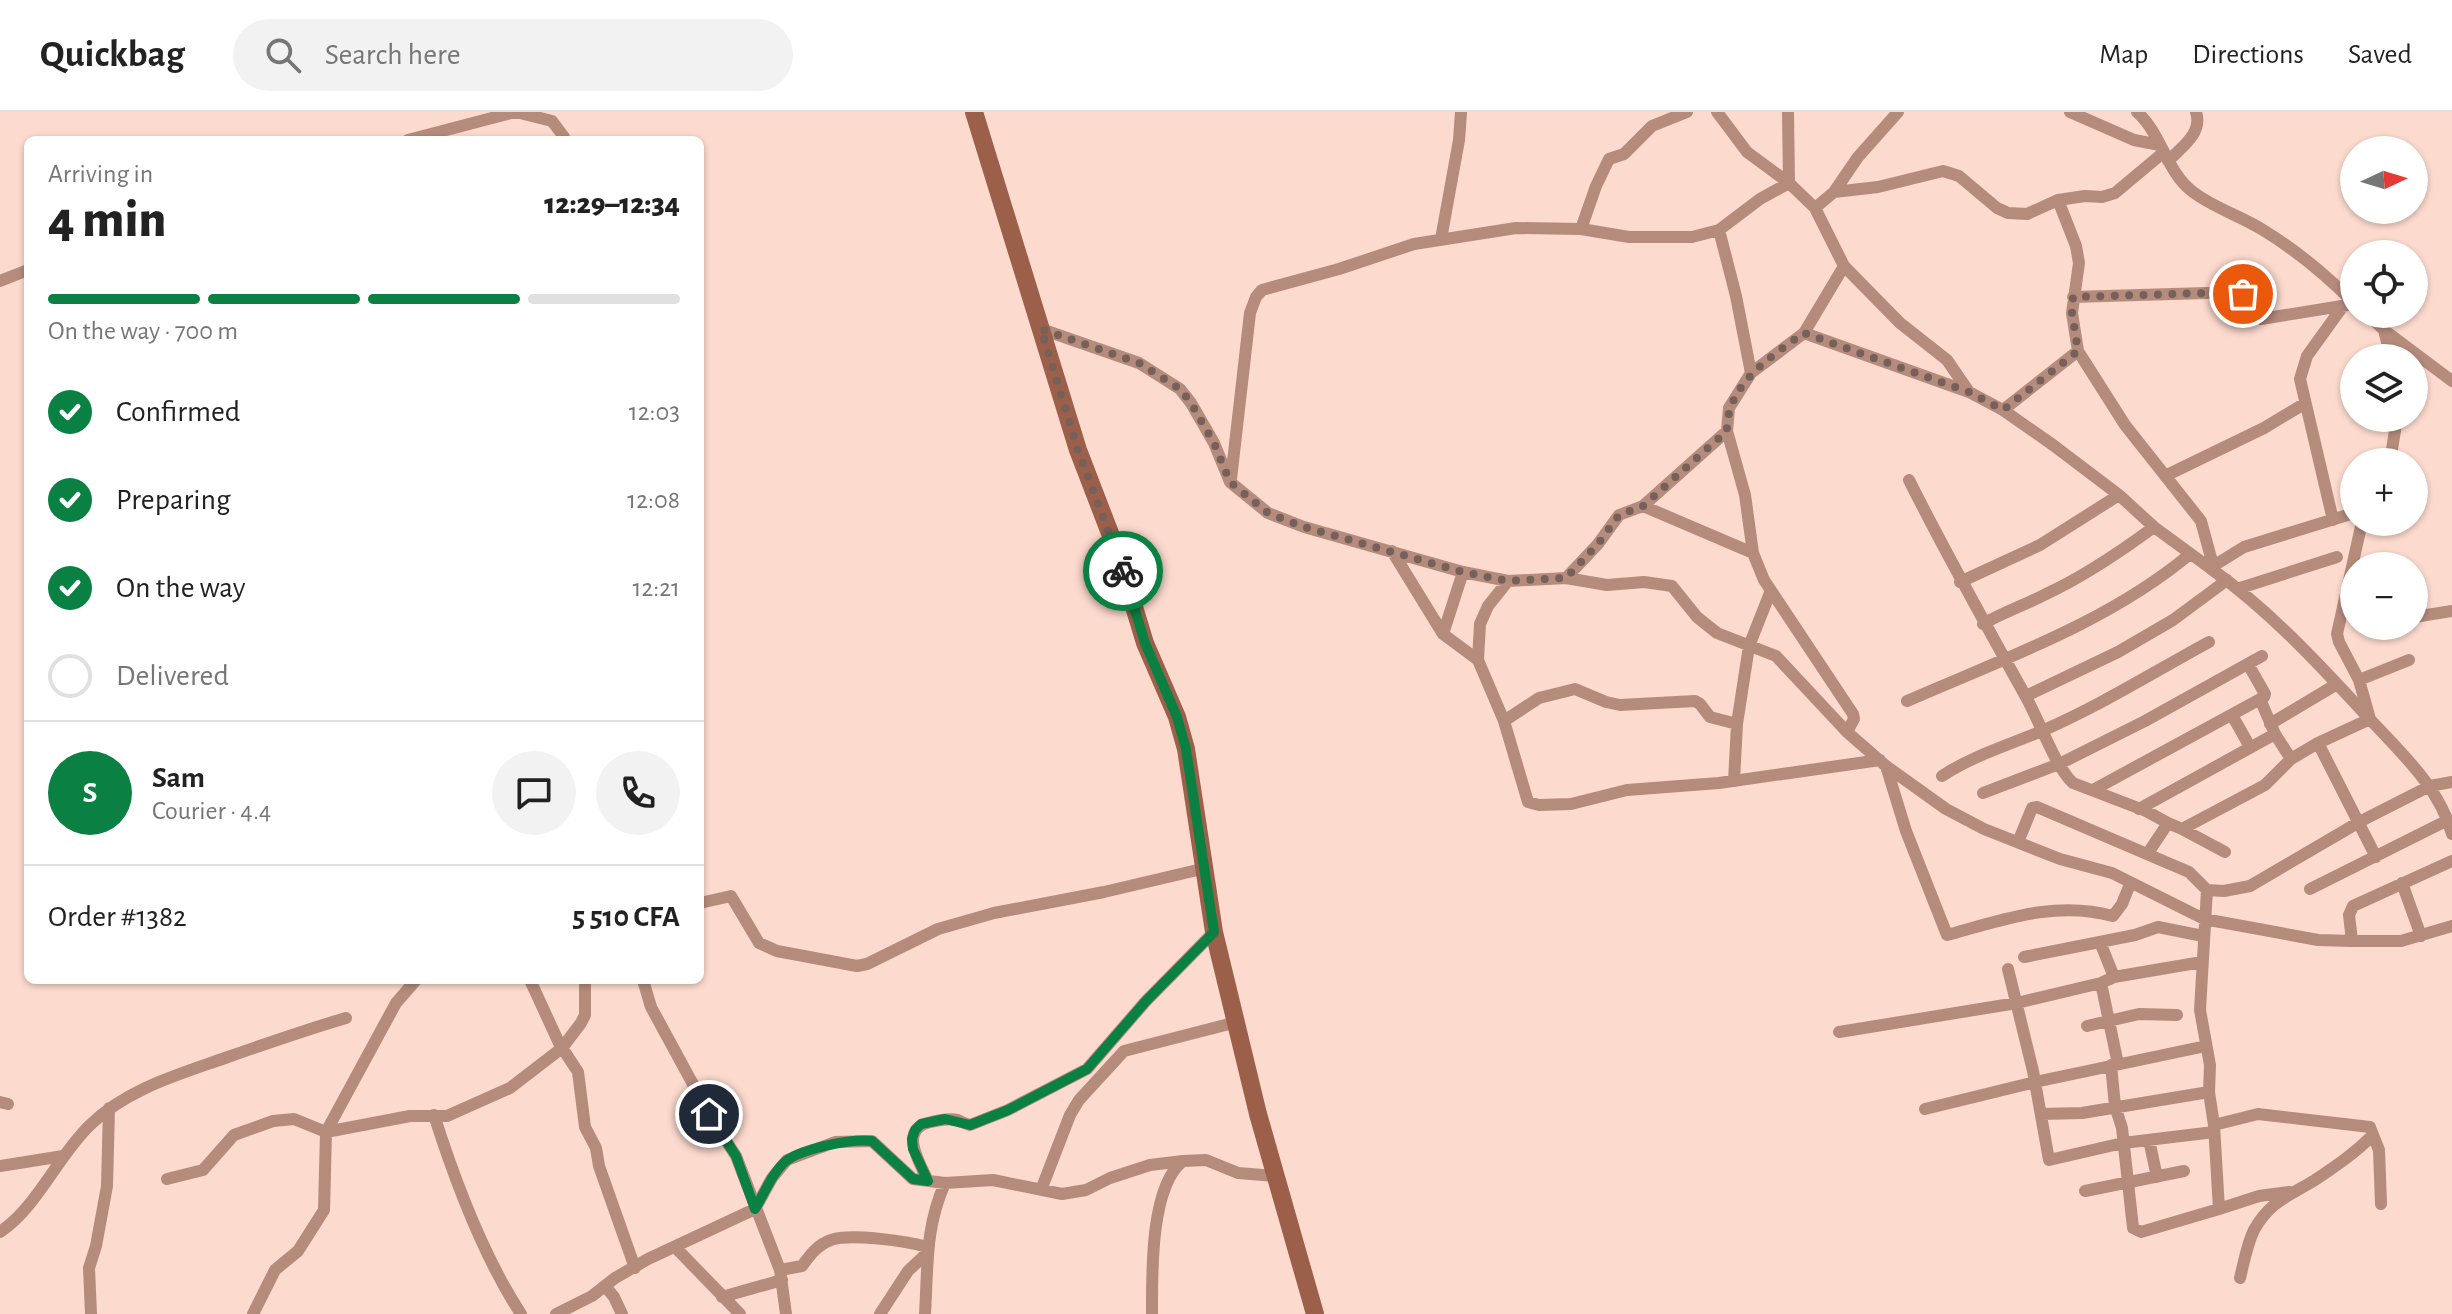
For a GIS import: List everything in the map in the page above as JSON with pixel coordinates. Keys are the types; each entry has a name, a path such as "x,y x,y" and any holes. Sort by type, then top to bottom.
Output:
{"street":[{"path":"423,136 515,112 552,121 563,136"},
{"path":"974,112 1078,450 1118,554 1145,643 1177,717 1186,749 1214,932 1275,1176 1315,1314"},
{"path":"1441,239 1461,112"},
{"path":"1581,229 1609,159 1627,152 1652,126 1687,112"},
{"path":"1717,112 1737,142 1815,208 1844,266 1900,323 1947,360 1969,392"},
{"path":"1788,112 1789,183"},
{"path":"1815,208 1834,192 1858,157 1898,112"},
{"path":"2137,112 2152,128 2164,152 2191,191 2263,229 2334,283 2340,291"},
{"path":"1834,192 1878,187 1943,171 1959,176 1997,208 2008,213 2027,214 2058,200 2115,193 2164,152 2196,132 2199,121 2196,112"},
{"path":"2073,113 2164,152"},
{"path":"1230,482 1250,313 1262,290 1414,244 1516,228 1581,229 1650,238 1692,237 1719,230 1760,199 1789,183"},
{"path":"2058,200 2076,246 2079,263 2072,313 2078,351 2125,425 2201,521 2212,566"},
{"path":"1719,230 1751,373"},
{"path":"1844,266 1804,333 1751,373 1729,408 1727,431 1745,495 1753,553 1770,593 1853,714 1854,719 1847,732"},
{"path":"0,281 24,272"},
{"path":"2073,297 2239,292 2254,317 2261,319 2340,307"},
{"path":"2333,520 2300,379 2307,356 2340,317"},
{"path":"1041,329 1139,363 1180,389 1214,443 1230,482 1268,513 1304,527 1463,572 1508,581 1566,578 1607,585 1667,584 1675,588 1704,624 1726,638 1776,656 1847,732 1883,763 1946,809 1984,829 2060,859 2112,873 2204,919 2292,936 2352,941 2401,941 2452,926"},
{"path":"2384,330 2388,344"},
{"path":"2384,330 2452,381"},
{"path":"1804,333 1969,392 2003,410 2119,495 2190,554 2212,566 2285,628 2370,719 2430,786 2452,834"},
{"path":"2003,410 2078,351"},
{"path":"2165,476 2264,428 2304,404"},
{"path":"1566,578 1598,544 1619,515 1643,506 1727,431"},
{"path":"1909,480 1960,582 2026,696 2059,764 2073,783 2139,809 2225,852"},
{"path":"1960,582 2040,545 2119,495"},
{"path":"1643,506 1753,553"},
{"path":"2212,566 2244,547 2340,518"},
{"path":"1983,624 2046,595 2110,560 2154,527"},
{"path":"2359,536 2338,626 2339,642 2359,680 2370,719"},
{"path":"1392,551 1443,634 1478,660"},
{"path":"1907,701 2003,659 2132,595 2166,574 2190,554"},
{"path":"2026,696 2132,644 2232,584 2337,557"},
{"path":"1443,634 1463,572"},
{"path":"1508,581 1484,614 1478,637 1478,660 1504,721 1528,802 1539,805 1586,802 1627,790 1670,788 1883,763"},
{"path":"1734,781 1737,724 1749,646 1770,593"},
{"path":"2428,615 2452,611"},
{"path":"1942,776 1976,757 2044,730 2108,698 2209,642"},
{"path":"1983,793 2059,764 2145,721 2262,656"},
{"path":"2359,680 2409,660"},
{"path":"2139,809 2250,747 2334,680 2350,663"},
{"path":"2093,790 2260,699 2265,694 2248,664"},
{"path":"1504,721 1539,698 1578,689 1620,705 1695,701 1710,717 1737,724"},
{"path":"2260,699 2272,729 2291,759"},
{"path":"2232,715 2250,747"},
{"path":"2182,829 2265,785 2291,759 2318,743 2370,719"},
{"path":"2318,743 2376,857"},
{"path":"1883,763 1947,935 2034,912 2062,909 2098,911 2113,916 2130,884"},
{"path":"2018,842 2032,808 2037,807 2189,872 2207,890 2224,891 2250,886 2360,822 2430,786 2452,782"},
{"path":"2310,889 2448,820"},
{"path":"2148,853 2168,823"},
{"path":"2352,941 2349,915 2353,906 2452,861"},
{"path":"704,902 731,896 759,943 777,951 857,966 877,960 938,929 994,913 1206,868"},
{"path":"2402,883 2421,936"},
{"path":"2207,890 2200,1010 2210,1065 2209,1092 2219,1209"},
{"path":"2024,957 2158,927 2203,936"},
{"path":"928,1181 913,1149 912,1139 921,1124 945,1119 970,1125 1008,1110 1087,1069 1146,1001 1214,932"},
{"path":"2100,942 2114,977"},
{"path":"1839,1032 2017,1003 2101,983 2114,977 2202,962"},
{"path":"2008,969 2035,1082 2049,1160 2123,1143 2214,1129 2258,1114 2370,1127 2379,1150 2381,1204"},
{"path":"2101,983 2115,1065 2115,1106 2122,1128 2133,1228 2137,1232 2174,1224 2259,1196 2289,1192"},
{"path":"253,1314 275,1270 298,1251 322,1216 326,1132 396,1003 413,984"},
{"path":"531,984 562,1048 578,1072 585,1127 596,1148 599,1166 635,1268"},
{"path":"167,1179 203,1170 234,1135 273,1121 294,1119 326,1132 410,1116 447,1116 510,1088 562,1048 585,1015 585,984"},
{"path":"644,984 651,1007 713,1121 736,1156 781,1275 786,1314"},
{"path":"2087,1026 2139,1014 2177,1015"},
{"path":"0,1232 12,1224 63,1156 109,1108 148,1085 346,1018"},
{"path":"1041,1190 1070,1115 1079,1100 1124,1051 1237,1022"},
{"path":"1925,1109 2206,1046"},
{"path":"2041,1114 2082,1113 2209,1092"},
{"path":"91,1314 89,1268 107,1186 109,1108"},
{"path":"434,1115 467,1207 500,1278 521,1314"},
{"path":"2240,1278 2256,1227 2272,1206 2289,1192 2341,1163 2373,1135"},
{"path":"2149,1140 2157,1177"},
{"path":"556,1314 606,1287 615,1278 755,1209 772,1178 787,1160 835,1142 872,1141 913,1179 945,1183 993,1180 1075,1193 1150,1165 1206,1160 1238,1173 1275,1176"},
{"path":"0,1166 63,1156"},
{"path":"1152,1314 1152,1277 1162,1199 1167,1179 1183,1161"},
{"path":"2085,1191 2184,1171"},
{"path":"925,1314 927,1250 933,1208 945,1183"},
{"path":"722,1297 802,1266 818,1247 835,1238 909,1242 927,1250"},
{"path":"675,1247 740,1314"},
{"path":"880,1314 908,1271 927,1250"},
{"path":"606,1287 622,1314"}],"way so far":[{"path":"1123,571 1078,450 1041,329 1139,363 1180,389 1214,443 1230,482 1268,513 1304,527 1443,567 1508,581 1566,578 1598,544 1619,515 1643,506 1727,431 1729,408 1751,373 1804,333 1969,392 2003,410 2078,351 2072,313 2073,297 2211,291 2243,294"}],"route":[{"path":"709,1114 736,1156 755,1209 772,1178 787,1160 835,1142 872,1141 913,1179 928,1181 913,1149 912,1139 921,1124 945,1119 970,1125 1008,1110 1087,1069 1146,1001 1214,932 1186,749 1177,717 1145,643 1123,571"}]}
